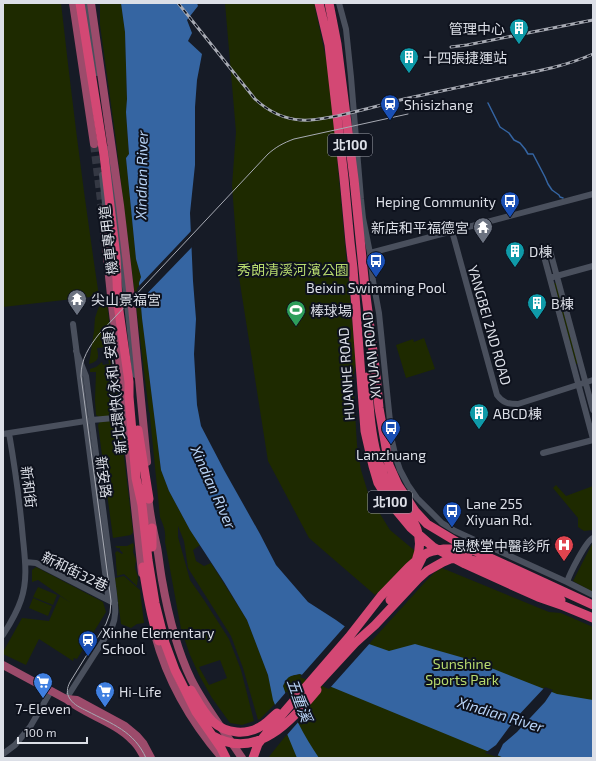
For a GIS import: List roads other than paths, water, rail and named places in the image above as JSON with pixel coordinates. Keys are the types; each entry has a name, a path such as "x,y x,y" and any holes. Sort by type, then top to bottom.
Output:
{"highway":[{"name":"新北環快(永和-安康)","path":"82,3 116,257 118,304 129,382 136,478 142,506 155,603 165,643 175,670 196,712 221,748 226,758"},
{"name":"新北環快(永和-安康)","path":"82,3 91,48 113,206 139,441 149,500"},
{"name":"HUANHE ROAD","path":"318,3 329,45 344,178 353,268 365,431 378,483 391,504 410,527 433,547 465,564 538,598 564,606 593,618"},
{"name":"HUANHE ROAD","path":"329,3 337,44 354,179 379,408 389,465 398,485 415,511 427,524 462,545 593,605"},
{"path":"352,640 365,628 416,570 421,561 424,543 420,526 393,484 380,455 363,323 353,268"},
{"path":"365,288 369,376"},
{"path":"122,386 129,397"},
{"path":"136,478 136,501 142,557 153,621 159,643 172,675 202,727 208,733 229,744 250,745 259,742 275,735 288,724 324,682 382,596 409,567 417,560 433,551 454,549 469,552 593,614"},
{"path":"152,528 153,564 158,597 167,634 176,657 185,678 206,714 215,723 226,730 234,732 251,731 263,725 277,713 314,672 330,657 375,625 427,571 450,559 457,558 476,561 593,611"},
{"path":"538,598 593,623"},
{"path":"253,758 258,744 330,657"},
{"path":"259,758 264,746 276,731 334,666"}],"main road":[{"path":"73,3 94,144"},
{"path":"91,3 120,205 136,350 152,528 162,580 178,650 191,679 212,716 242,758"},
{"path":"102,209 144,589 154,634 165,665 181,699 197,726 222,758"},
{"path":"3,665 66,699 74,706 113,726 128,736 145,758"},
{"path":"66,699 77,700 125,726 143,743 151,758"}],"street":[{"name":"機車專用道","path":"77,3 98,139 122,351 120,361"},
{"name":"機車專用道","path":"86,3 103,110 120,242 149,500"},
{"name":"XIYUAN ROAD","path":"339,3 346,29 363,218 379,313 392,441 400,470 417,498 442,523 455,531 593,595"},
{"path":"370,253 593,194"},
{"name":"YANGBEI 2ND ROAD","path":"452,231 497,395 501,400 506,403 518,404 593,380"},
{"path":"543,453 593,439 542,249 549,247 593,410"},
{"path":"550,278 593,266"},
{"name":"新安路","path":"73,324 108,595 115,603"},
{"name":"新安路","path":"66,699 112,627 116,613 86,376 76,351"},
{"path":"6,433 92,420 125,417"},
{"name":"新和街","path":"3,635 17,611 24,589 25,577 25,562 17,484 6,433"},
{"path":"567,582 586,544 591,538 593,538"},
{"name":"新和街32巷","path":"25,562 36,564 115,603"},
{"path":"3,754 15,745 30,727 51,691"}],"water":[{"name":"Xindian River","path":"121,3 197,3 198,6 187,20 192,33 188,41 202,54 197,80 195,107 195,165 190,213 196,319 194,354 197,405 201,426 276,565 308,602 369,644 389,651 415,644 471,660 557,694 593,700 593,758 504,758 300,674 289,677 283,686 298,723 319,758 297,758 273,700 268,675 247,620 190,530 169,491 161,470 142,318 139,283 141,277 136,259 126,158 129,154 126,112 125,32"}],"waterway":[{"path":"488,103 500,127 509,133 514,140 520,143 528,154 533,154 552,190 563,198"}],"tunnel":[{"path":"94,144 102,209"}],"tram line":[{"path":"146,758 141,749 129,735 113,724 76,705 67,693 70,682 106,624 110,613 111,601 81,376 84,359 99,334 274,149 294,139 408,114"}],"railway":[{"path":"178,3 255,99 276,114 301,120 337,116 404,99 548,69 582,59 593,54"},
{"path":"451,47 593,20"}],"place":[{"name":"管理中心","path":"519,45"},
{"name":"十四張捷運站","path":"409,74"},
{"name":"Shisizhang","path":"390,121"},
{"name":"Heping Community","path":"510,218"},
{"name":"新店和平福德宮","path":"483,244"},
{"name":"D棟","path":"515,268"},
{"name":"Beixin Swimming Pool","path":"376,278"},
{"name":"尖山景福宮","path":"77,316"},
{"name":"B棟","path":"537,320"},
{"name":"棒球場","path":"296,327"},
{"name":"ABCD棟","path":"479,430"},
{"name":"Lanzhuang","path":"391,445"},
{"name":"Lane 255 Xiyuan Rd.","path":"452,528"},
{"name":"思懋堂中醫診所","path":"564,562"},
{"name":"Xinhe Elementary School","path":"88,657"},
{"name":"7-Eleven","path":"43,699"},
{"name":"Hi-Life","path":"105,708"}],"park label":[{"name":"秀朗清溪河濱公園","path":"293,269"},
{"name":"Sunshine Sports Park","path":"462,672"}],"water label":[{"name":"五重溪","path":"300,700"}]}
